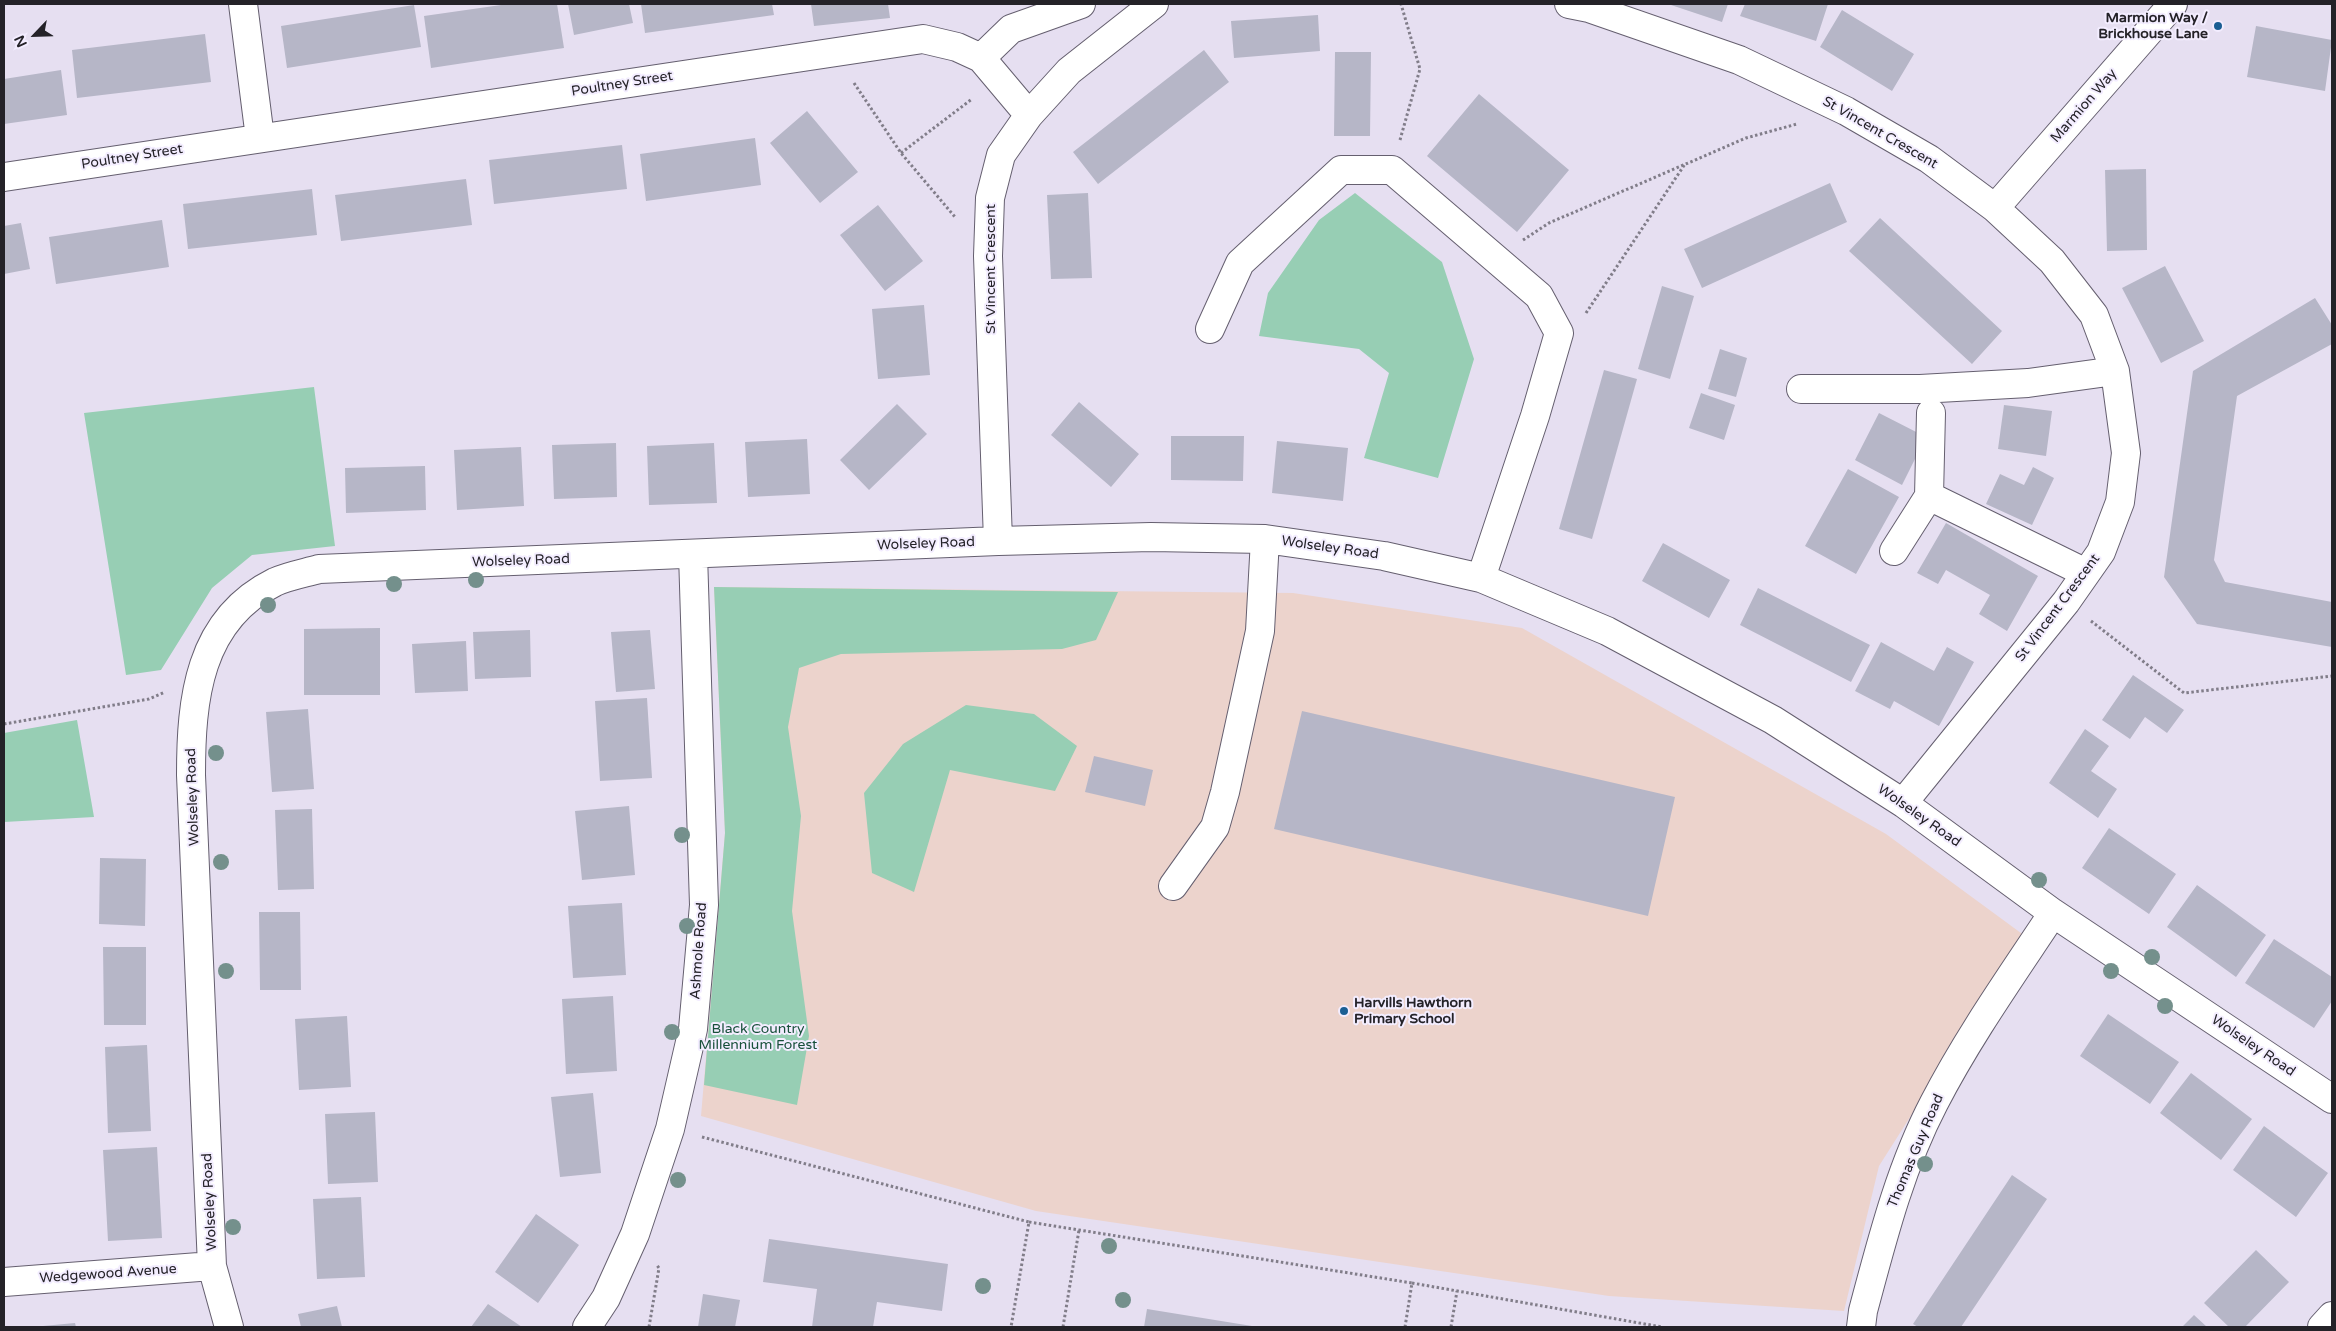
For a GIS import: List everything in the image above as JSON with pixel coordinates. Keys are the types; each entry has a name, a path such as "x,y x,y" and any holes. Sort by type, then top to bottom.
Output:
{"street":[{"path":"243,4 260,138"},
{"path":"982,58 1011,29 1081,4"},
{"name":"St Vincent Crescent","path":"998,541 988,256 990,198 1001,155 1029,115 1069,70 1154,4"},
{"name":"St Vincent Crescent","path":"1570,4 1589,8 1739,60 1846,111 1929,159 1995,208 2052,261 2094,315 2115,371 2126,453 2120,502 2101,552 2066,602 1903,803"},
{"name":"Marmion Way","path":"1995,208 2173,4"},
{"name":"Poultney Street","path":"4,177 923,39 957,47 982,58 1029,115"},
{"path":"1210,328 1240,263 1341,170 1392,170 1539,296 1560,333 1535,416 1481,578"},
{"path":"1801,389 1920,389 2018,384 2115,371"},
{"path":"1894,551 1929,496 1931,413"},
{"path":"1929,496 2086,573"},
{"name":"Wolseley Road","path":"229,1327 212,1266 191,776 191,724 198,678 215,636 242,604 275,582 318,569 998,541 1151,537 1265,539 1384,556 1481,578 1615,635 1773,720 1903,803 2053,913 2332,1098"},
{"path":"1173,886 1215,827 1225,792 1260,631 1265,539"},
{"name":"Ashmole Road","path":"587,1327 606,1298 635,1234 670,1128 693,1028 704,905 693,554"},
{"name":"Thomas Guy Road","path":"1860,1327 1895,1194 1933,1103 1982,1022 2053,913"},
{"name":"Wedgewood Avenue","path":"4,1282 212,1266"},
{"path":"2322,1327 2332,1316"}],"path":[{"path":"1392,170 1420,69 1401,4"},
{"path":"834,53 901,153 988,256"},
{"path":"901,153 1000,79"},
{"path":"1495,258 1549,223 1746,138 1846,111"},
{"path":"1585,314 1685,164"},
{"path":"2066,602 2184,693 2332,676"},
{"path":"4,724 149,699 198,678"},
{"path":"670,1128 1029,1222 1412,1283 1662,1327"},
{"path":"1011,1327 1029,1222"},
{"path":"1063,1327 1079,1230"},
{"path":"1405,1327 1412,1283"},
{"path":"1451,1327 1457,1291"}],"shaded area":[{"name":"Harvills Hawthorn Primary School","path":"714,587 1293,593 1522,628 1886,834 2025,936 1879,1166 1844,1311 1609,1296 1036,1211 701,1116 725,833"}],"green space":[{"path":"1355,193 1442,262 1474,359 1438,478 1364,458 1389,373 1359,349 1259,336 1268,293 1319,220"},
{"path":"314,387 335,546 252,555 212,588 161,670 126,675 84,413"},
{"name":"Black Country Millennium Forest","path":"714,587 1118,592 1096,640 1062,649 841,654 799,668 788,727 801,816 792,911 809,1036 797,1105 704,1085 725,833"},
{"path":"966,705 1034,714 1077,746 1055,791 950,770 914,892 872,873 864,793 903,744"},
{"path":"77,720 94,817 4,822 4,733"}],"building":[{"path":"508,4 557,4 564,48 431,68 424,16"},
{"path":"568,4 629,4 633,23 574,35"},
{"path":"641,4 772,4 774,15 645,33"},
{"path":"811,4 888,4 890,18 814,26"},
{"path":"1668,4 1728,4 1722,22"},
{"path":"1745,4 1828,4 1816,41 1740,16"},
{"path":"414,5 421,47 287,68 281,26"},
{"path":"1842,10 1914,54 1892,91 1820,47"},
{"path":"1318,15 1320,51 1234,58 1231,21"},
{"path":"2256,26 2332,40 2325,91 2247,77"},
{"path":"205,34 211,82 77,98 72,50"},
{"path":"1204,50 1229,82 1098,184 1073,152"},
{"path":"1335,52 1371,52 1370,136 1334,136"},
{"path":"61,70 67,115 4,124 4,79"},
{"path":"1479,94 1569,170 1517,232 1427,156"},
{"path":"807,111 858,172 820,203 770,143"},
{"path":"755,138 761,185 646,201 640,154"},
{"path":"622,145 627,189 494,204 489,160"},
{"path":"2146,169 2147,250 2107,251 2105,170"},
{"path":"466,179 472,225 341,241 335,195"},
{"path":"1830,183 1847,222 1702,288 1684,249"},
{"path":"312,189 317,235 188,249 183,204"},
{"path":"1088,193 1092,278 1051,279 1047,195"},
{"path":"878,205 923,261 885,291 840,235"},
{"path":"1880,218 2002,331 1972,364 1849,251"},
{"path":"162,220 169,267 56,284 49,237"},
{"path":"21,223 30,269 4,274 4,226"},
{"path":"2165,266 2204,341 2161,363 2122,288"},
{"path":"1662,286 1694,296 1670,379 1638,369"},
{"path":"2315,298 2332,325 2332,344 2237,396 2214,560 2225,582 2332,602 2332,647 2197,624 2164,577 2193,371"},
{"path":"924,305 930,375 878,379 872,309"},
{"path":"1720,349 1747,358 1736,397 1708,389"},
{"path":"1604,370 1637,379 1592,539 1559,529"},
{"path":"1701,393 1735,405 1724,440 1689,428"},
{"path":"1079,402 1139,454 1111,487 1051,435"},
{"path":"897,404 927,434 869,490 840,460"},
{"path":"2004,405 2052,411 2046,456 1998,449"},
{"path":"1879,413 1926,437 1902,485 1855,460"},
{"path":"1171,436 1244,436 1243,481 1171,480"},
{"path":"807,439 810,494 748,497 745,442"},
{"path":"1277,441 1348,448 1343,501 1272,493"},
{"path":"616,443 617,497 554,499 552,445"},
{"path":"714,443 717,503 649,505 647,446"},
{"path":"521,447 524,506 457,510 454,450"},
{"path":"425,466 426,510 346,513 345,468"},
{"path":"2033,467 2054,478 2032,525 1986,504 2000,474 2024,485"},
{"path":"1848,469 1899,497 1856,574 1805,546"},
{"path":"1946,523 2038,576 2007,631 1979,614 1990,595 1946,570 1938,584 1917,573"},
{"path":"1663,543 1730,580 1709,618 1642,581"},
{"path":"1758,588 1870,645 1851,682 1740,625"},
{"path":"380,628 380,695 304,695 304,629"},
{"path":"530,630 531,677 475,679 473,632"},
{"path":"650,630 655,689 616,692 611,632"},
{"path":"466,641 468,691 415,693 412,644"},
{"path":"1881,642 1934,671 1947,647 1974,662 1939,726 1894,701 1890,709 1855,691"},
{"path":"2133,675 2184,710 2167,733 2145,717 2130,739 2102,720"},
{"path":"647,698 652,778 600,781 595,701"},
{"path":"308,709 314,789 272,792 266,712"},
{"path":"1302,711 1675,797 1648,916 1274,829"},
{"path":"2085,729 2109,746 2091,771 2117,789 2098,818 2049,783"},
{"path":"1094,756 1153,770 1145,806 1085,792"},
{"path":"629,806 635,875 582,880 575,811"},
{"path":"312,809 314,889 278,890 275,810"},
{"path":"2109,828 2176,874 2149,914 2082,868"},
{"path":"100,858 146,859 145,926 99,924"},
{"path":"2197,885 2266,935 2236,977 2167,927"},
{"path":"622,903 626,975 573,978 568,906"},
{"path":"259,912 300,912 301,990 260,990"},
{"path":"2274,939 2332,977 2332,1001 2314,1028 2245,983"},
{"path":"103,947 146,947 146,1025 104,1025"},
{"path":"613,996 617,1071 566,1074 562,999"},
{"path":"2108,1014 2179,1062 2150,1104 2080,1056"},
{"path":"347,1016 351,1087 299,1090 295,1019"},
{"path":"147,1045 151,1131 108,1133 105,1047"},
{"path":"2191,1073 2252,1119 2221,1160 2160,1113"},
{"path":"593,1093 601,1173 560,1177 551,1097"},
{"path":"375,1112 378,1182 328,1184 325,1114"},
{"path":"2264,1126 2328,1173 2296,1217 2233,1170"},
{"path":"157,1147 162,1238 108,1241 103,1150"},
{"path":"2012,1175 2047,1199 1961,1327 1918,1327 1913,1324"},
{"path":"361,1197 365,1277 317,1279 313,1199"},
{"path":"536,1214 579,1245 538,1303 495,1272"},
{"path":"769,1239 948,1264 942,1311 877,1302 873,1327 812,1327 817,1289 763,1282"},
{"path":"2256,1250 2289,1282 2245,1327 2229,1327 2204,1303"},
{"path":"703,1294 740,1300 735,1327 698,1327"},
{"path":"488,1304 522,1327 471,1327"},
{"path":"337,1306 342,1327 301,1327 298,1314"},
{"path":"1147,1309 1252,1326 1252,1327 1144,1327"},
{"path":"2194,1315 2207,1327 2182,1327"},
{"path":"75,1323 76,1327 43,1327 43,1326"}],"place":[{"name":"Marmion Way / Brickhouse Lane","path":"2218,26"},
{"name":"Harvills Hawthorn Primary School","path":"1344,1011"}]}
